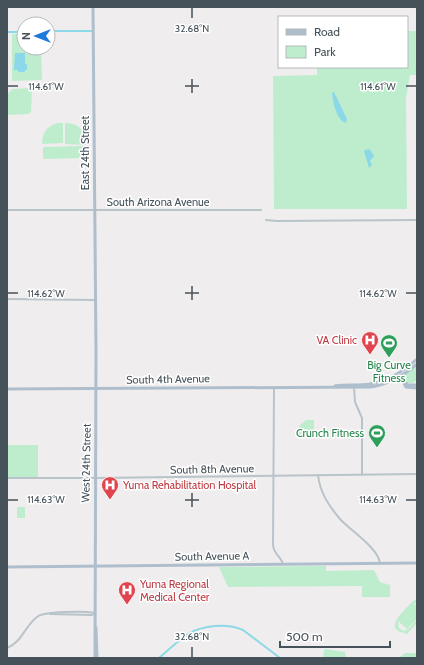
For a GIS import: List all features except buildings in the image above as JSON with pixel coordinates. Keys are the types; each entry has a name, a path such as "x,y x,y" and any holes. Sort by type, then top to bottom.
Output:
{"main road":[{"name":"East 24th Street","path":"93,7 95,300"},
{"name":"West 24th Street","path":"95,300 96,388 94,478 96,656"},
{"path":"399,375 417,359"},
{"path":"399,375 417,364"},
{"name":"South 4th Avenue","path":"7,389 378,386 399,375"},
{"path":"399,375 406,384 417,386"},
{"name":"South Avenue A","path":"7,567 417,563"}],"street":[{"name":"South Arizona Avenue","path":"7,210 261,210"},
{"path":"266,220 417,220"},
{"path":"7,299 95,300"},
{"path":"274,386 274,549 283,564"},
{"path":"354,386 355,402 362,418 362,475"},
{"name":"South 8th Avenue","path":"7,478 417,474"},
{"path":"318,475 321,489 330,507 341,520 376,553 380,563"},
{"path":"7,648 17,642 34,620 41,614 92,615 95,613"}],"green space":[{"path":"408,31 417,31 417,75 410,75 406,98 407,209 274,209 273,76 317,75 317,68 408,68"},
{"path":"12,34 16,34 16,56 41,56 42,80 12,81"},
{"path":"32,88 31,112 28,114 7,115 7,95 12,89"},
{"path":"57,123 63,123 63,143 42,144 45,131 50,126"},
{"path":"65,123 74,124 81,129 85,136 86,145 65,144"},
{"path":"85,146 85,158 43,159 43,147"},
{"path":"417,366 417,380 413,383 407,383 403,377 404,375"},
{"path":"306,420 314,420 314,436 298,437 299,426"},
{"path":"7,445 38,445 38,477 7,477"},
{"path":"17,507 25,507 25,518 17,518"},
{"path":"326,566 326,571 374,570 380,582 390,585 390,597 362,597 362,586 228,587 219,567"},
{"path":"417,599 417,602 414,604 417,606 417,619 407,629 398,621 399,628 404,631 408,629 417,620 417,623 406,635 405,633 398,631 395,627 395,623 413,601"},
{"path":"325,649 345,652 346,658 323,658"},
{"path":"405,653 417,653 417,658 399,658"}],"water":[{"path":"15,53 16,56 25,56 27,70 25,70 25,72 18,72 18,70 14,70"},
{"path":"334,92 347,119 346,123 337,115 333,101 332,93"},
{"path":"369,149 374,156 370,161 372,165 369,168 364,151"}],"waterway":[{"path":"56,31 93,31"},
{"path":"7,32 16,32"},
{"path":"159,658 188,634 215,626 230,626 243,630 280,658"}],"place":[{"name":"VA Clinic","path":"370,355"},
{"name":"Big Curve Fitness","path":"389,358"},
{"name":"Crunch Fitness","path":"377,448"},
{"name":"Yuma Rehabilitation Hospital","path":"110,500"},
{"name":"Yuma Regional Medical Center","path":"127,605"}]}
